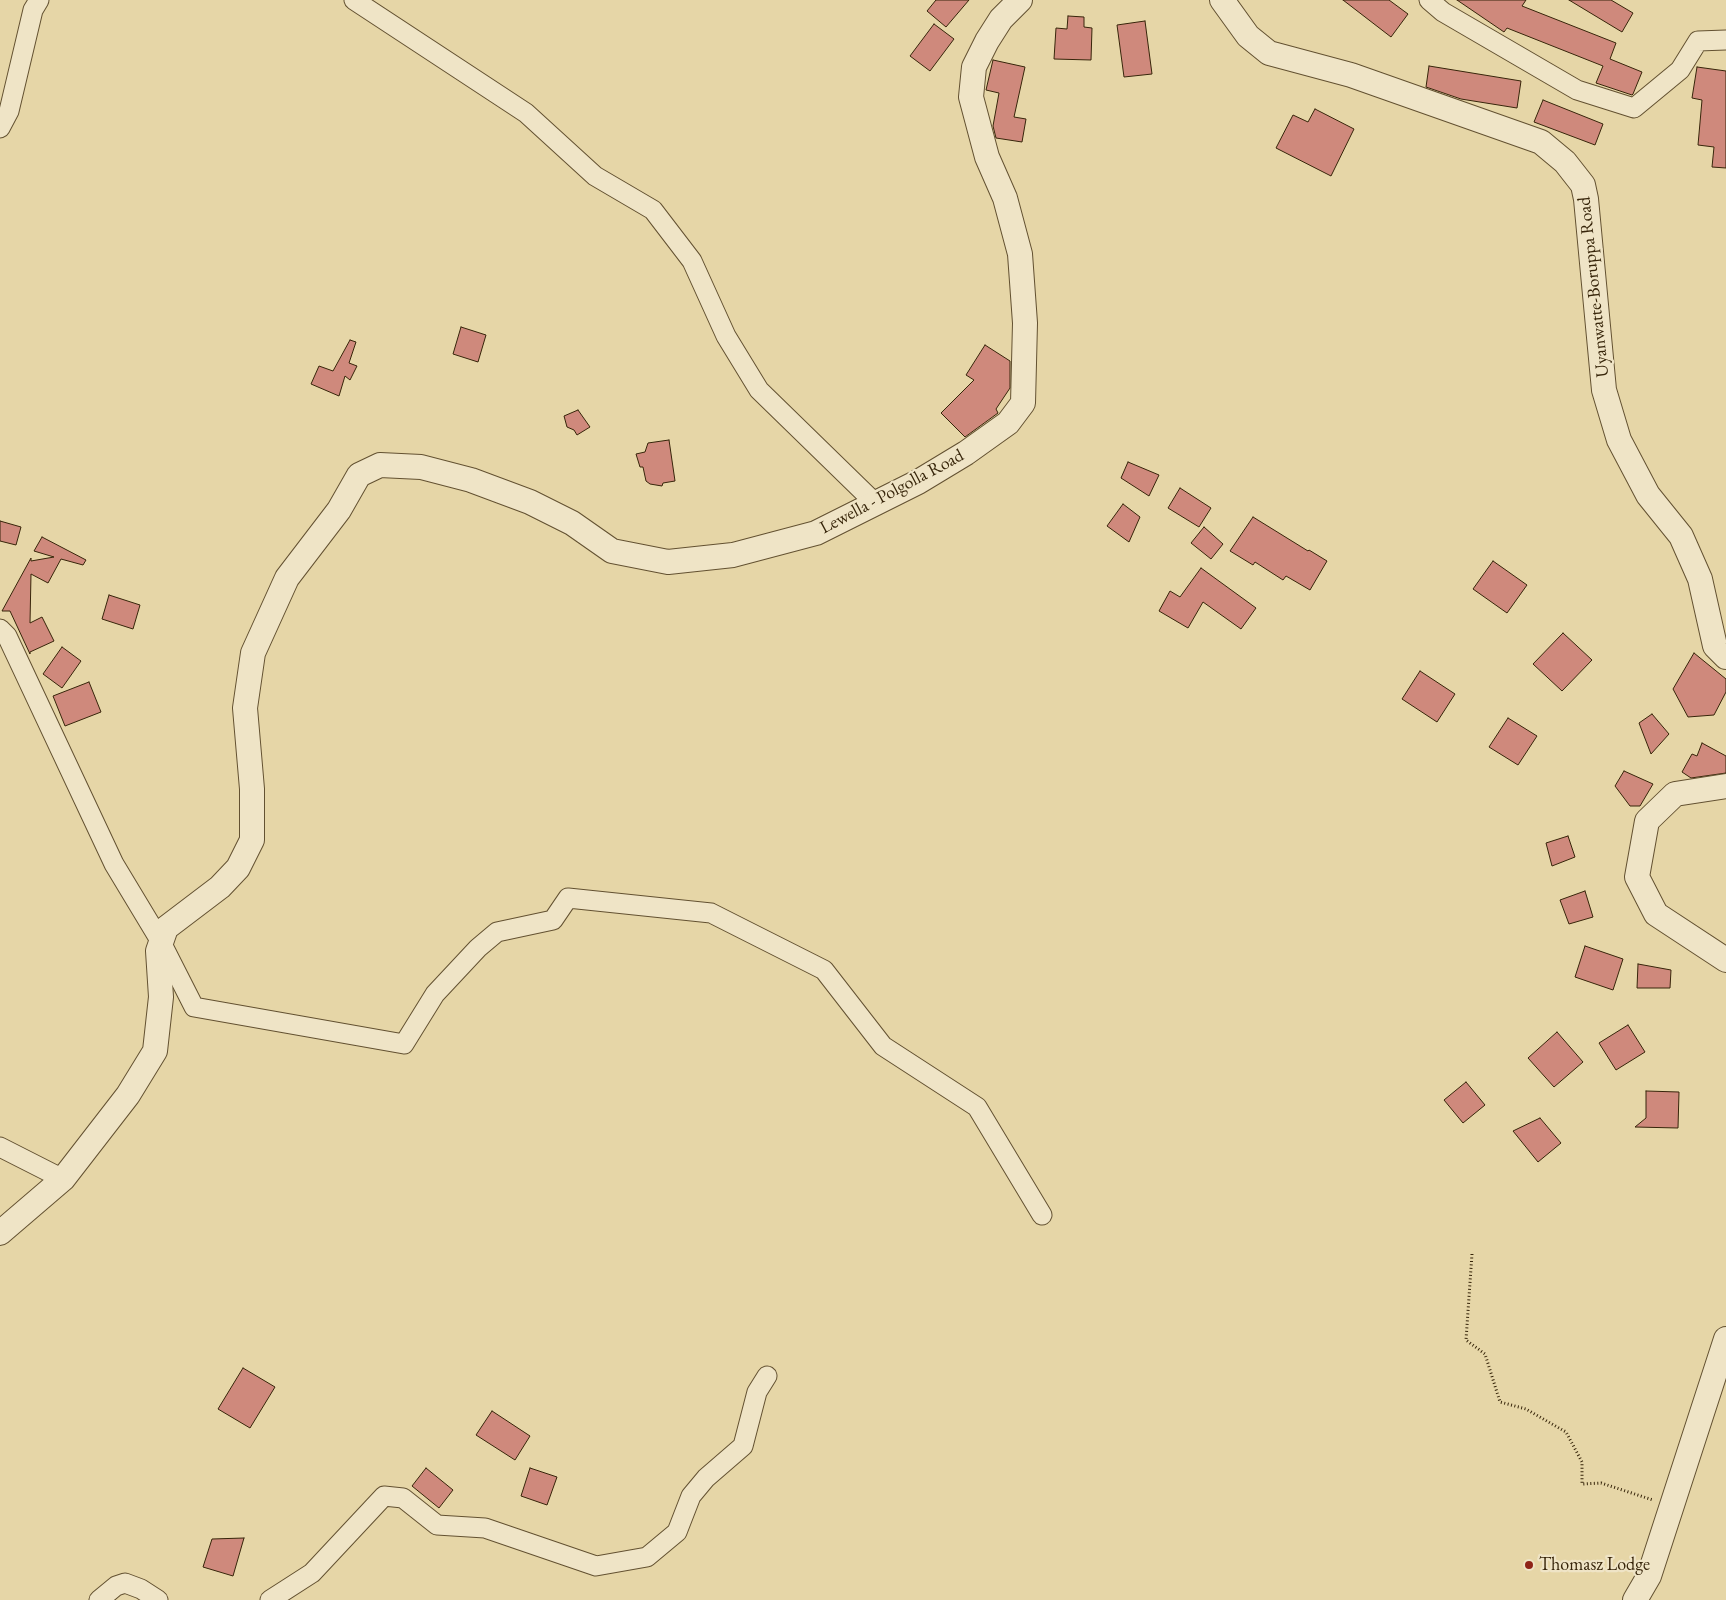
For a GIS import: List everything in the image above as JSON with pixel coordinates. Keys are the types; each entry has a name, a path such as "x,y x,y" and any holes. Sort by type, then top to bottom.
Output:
{"street":[{"path":"0,128 9,111 33,10 39,0"},
{"path":"354,0 526,112 595,176 652,210 692,261 726,336 759,390 876,504"},
{"name":"Lewella - Polgolla Road","path":"0,1233 63,1179 128,1096 155,1051 160,998 158,951 166,928 220,886 238,868 252,840 252,789 245,708 253,653 288,578 339,510 359,475 380,465 421,467 470,480 538,506 572,523 612,551 668,562 733,555 816,533 918,482 966,453 1008,423 1023,403 1024,323 1020,254 1005,198 988,157 971,97 974,67 986,41 1001,19 1020,0"},
{"name":"Uyanwatte-Boruppa Road","path":"1222,0 1248,36 1270,54 1351,75 1541,142 1565,162 1583,185 1586,199 1604,390 1619,440 1648,494 1681,536 1700,579 1715,646 1726,657"},
{"path":"1429,0 1443,12 1577,90 1634,108 1680,70 1698,41 1726,40"},
{"path":"0,629 6,636 114,864 161,942 194,1007 404,1044 435,994 478,948 497,932 553,920 568,898 711,914 824,970 883,1046 977,1107 1042,1215"},
{"path":"1726,786 1675,794 1648,821 1637,877 1656,914 1726,960"},
{"path":"0,1147 63,1179"},
{"path":"1635,1600 1649,1576 1673,1507 1726,1339"},
{"path":"270,1600 312,1573 384,1496 403,1498 437,1525 485,1528 596,1566 647,1557 677,1532 691,1496 706,1478 743,1446 757,1392 767,1376"},
{"path":"99,1600 124,1582 141,1589 158,1600"}],"path":[{"path":"1472,1254 1466,1340 1485,1354 1500,1402 1526,1409 1566,1432 1582,1462 1582,1484 1601,1483 1673,1507"}],"building":[{"path":"936,0 969,0 946,27 927,11"},
{"path":"1343,0 1389,0 1408,14 1391,37"},
{"path":"1457,0 1526,0 1522,6 1616,43 1610,59 1642,72 1633,94 1596,83 1603,66 1507,28 1504,32"},
{"path":"1569,0 1611,0 1633,13 1622,32"},
{"path":"1068,16 1084,17 1084,27 1092,28 1091,60 1054,59 1056,28 1067,29"},
{"path":"1145,21 1152,74 1124,77 1117,25"},
{"path":"934,24 954,39 930,71 910,56"},
{"path":"993,60 1025,67 1014,117 1026,119 1022,142 996,138 993,126 999,93 986,90"},
{"path":"1429,66 1521,81 1517,108 1461,99 1426,87"},
{"path":"1697,67 1726,71 1726,168 1712,167 1714,147 1698,145 1702,100 1692,98"},
{"path":"1543,100 1603,124 1595,145 1534,122"},
{"path":"1315,109 1354,129 1331,176 1276,148 1293,115 1308,122"},
{"path":"461,327 486,335 478,362 453,354"},
{"path":"350,340 356,342 349,363 357,366 350,380 345,376 339,396 311,384 319,366 333,371"},
{"path":"985,345 1010,361 1010,388 996,409 998,413 965,437 941,413 974,380 966,375"},
{"path":"578,410 590,427 577,435 574,430 567,427 564,416"},
{"path":"669,440 675,481 663,483 662,486 650,484 646,481 643,467 640,467 636,454 645,452 648,443"},
{"path":"1128,462 1159,475 1149,496 1121,478"},
{"path":"1180,488 1211,508 1199,527 1168,508"},
{"path":"1123,504 1140,517 1129,542 1107,526"},
{"path":"1253,517 1327,561 1310,590 1286,576 1283,580 1255,562 1253,565 1230,551"},
{"path":"0,521 21,527 16,545 0,541"},
{"path":"1204,527 1223,544 1211,559 1191,543"},
{"path":"42,537 86,560 83,565 61,559 48,583 31,574 30,623 42,617 54,641 30,652 30,654 10,611 2,611 31,558 31,561 54,557 34,551"},
{"path":"1493,561 1527,585 1507,613 1473,589"},
{"path":"1201,568 1256,608 1241,629 1203,602 1188,628 1159,611 1170,591 1180,597"},
{"path":"109,595 140,605 133,629 102,619"},
{"path":"1563,633 1592,660 1562,691 1533,664"},
{"path":"62,647 81,661 62,688 43,674"},
{"path":"1694,653 1726,679 1726,692 1714,715 1688,717 1673,689"},
{"path":"1420,671 1455,694 1437,722 1402,699"},
{"path":"89,682 101,712 65,726 53,696"},
{"path":"1652,714 1669,734 1651,754 1639,723"},
{"path":"1508,718 1537,736 1518,765 1489,747"},
{"path":"1702,743 1726,756 1726,773 1691,778 1682,772 1692,754 1697,756"},
{"path":"1624,771 1653,784 1640,806 1630,806 1615,786"},
{"path":"1568,836 1575,857 1552,866 1546,843"},
{"path":"1585,891 1593,917 1569,924 1560,900"},
{"path":"1585,946 1623,959 1613,990 1575,977"},
{"path":"1638,964 1671,970 1670,988 1637,988"},
{"path":"1628,1025 1645,1052 1616,1070 1599,1043"},
{"path":"1557,1032 1583,1062 1554,1087 1528,1058"},
{"path":"1466,1082 1485,1105 1463,1123 1444,1100"},
{"path":"1646,1091 1679,1092 1678,1128 1635,1127 1646,1118"},
{"path":"1540,1118 1561,1143 1538,1162 1513,1131"},
{"path":"243,1368 275,1387 250,1428 218,1409"},
{"path":"492,1411 530,1436 515,1460 476,1435"},
{"path":"426,1468 453,1490 439,1508 412,1486"},
{"path":"530,1468 557,1477 547,1505 521,1496"},
{"path":"244,1538 233,1576 203,1567 212,1539"}],"place":[{"name":"Thomasz Lodge","path":"1529,1565"}]}
